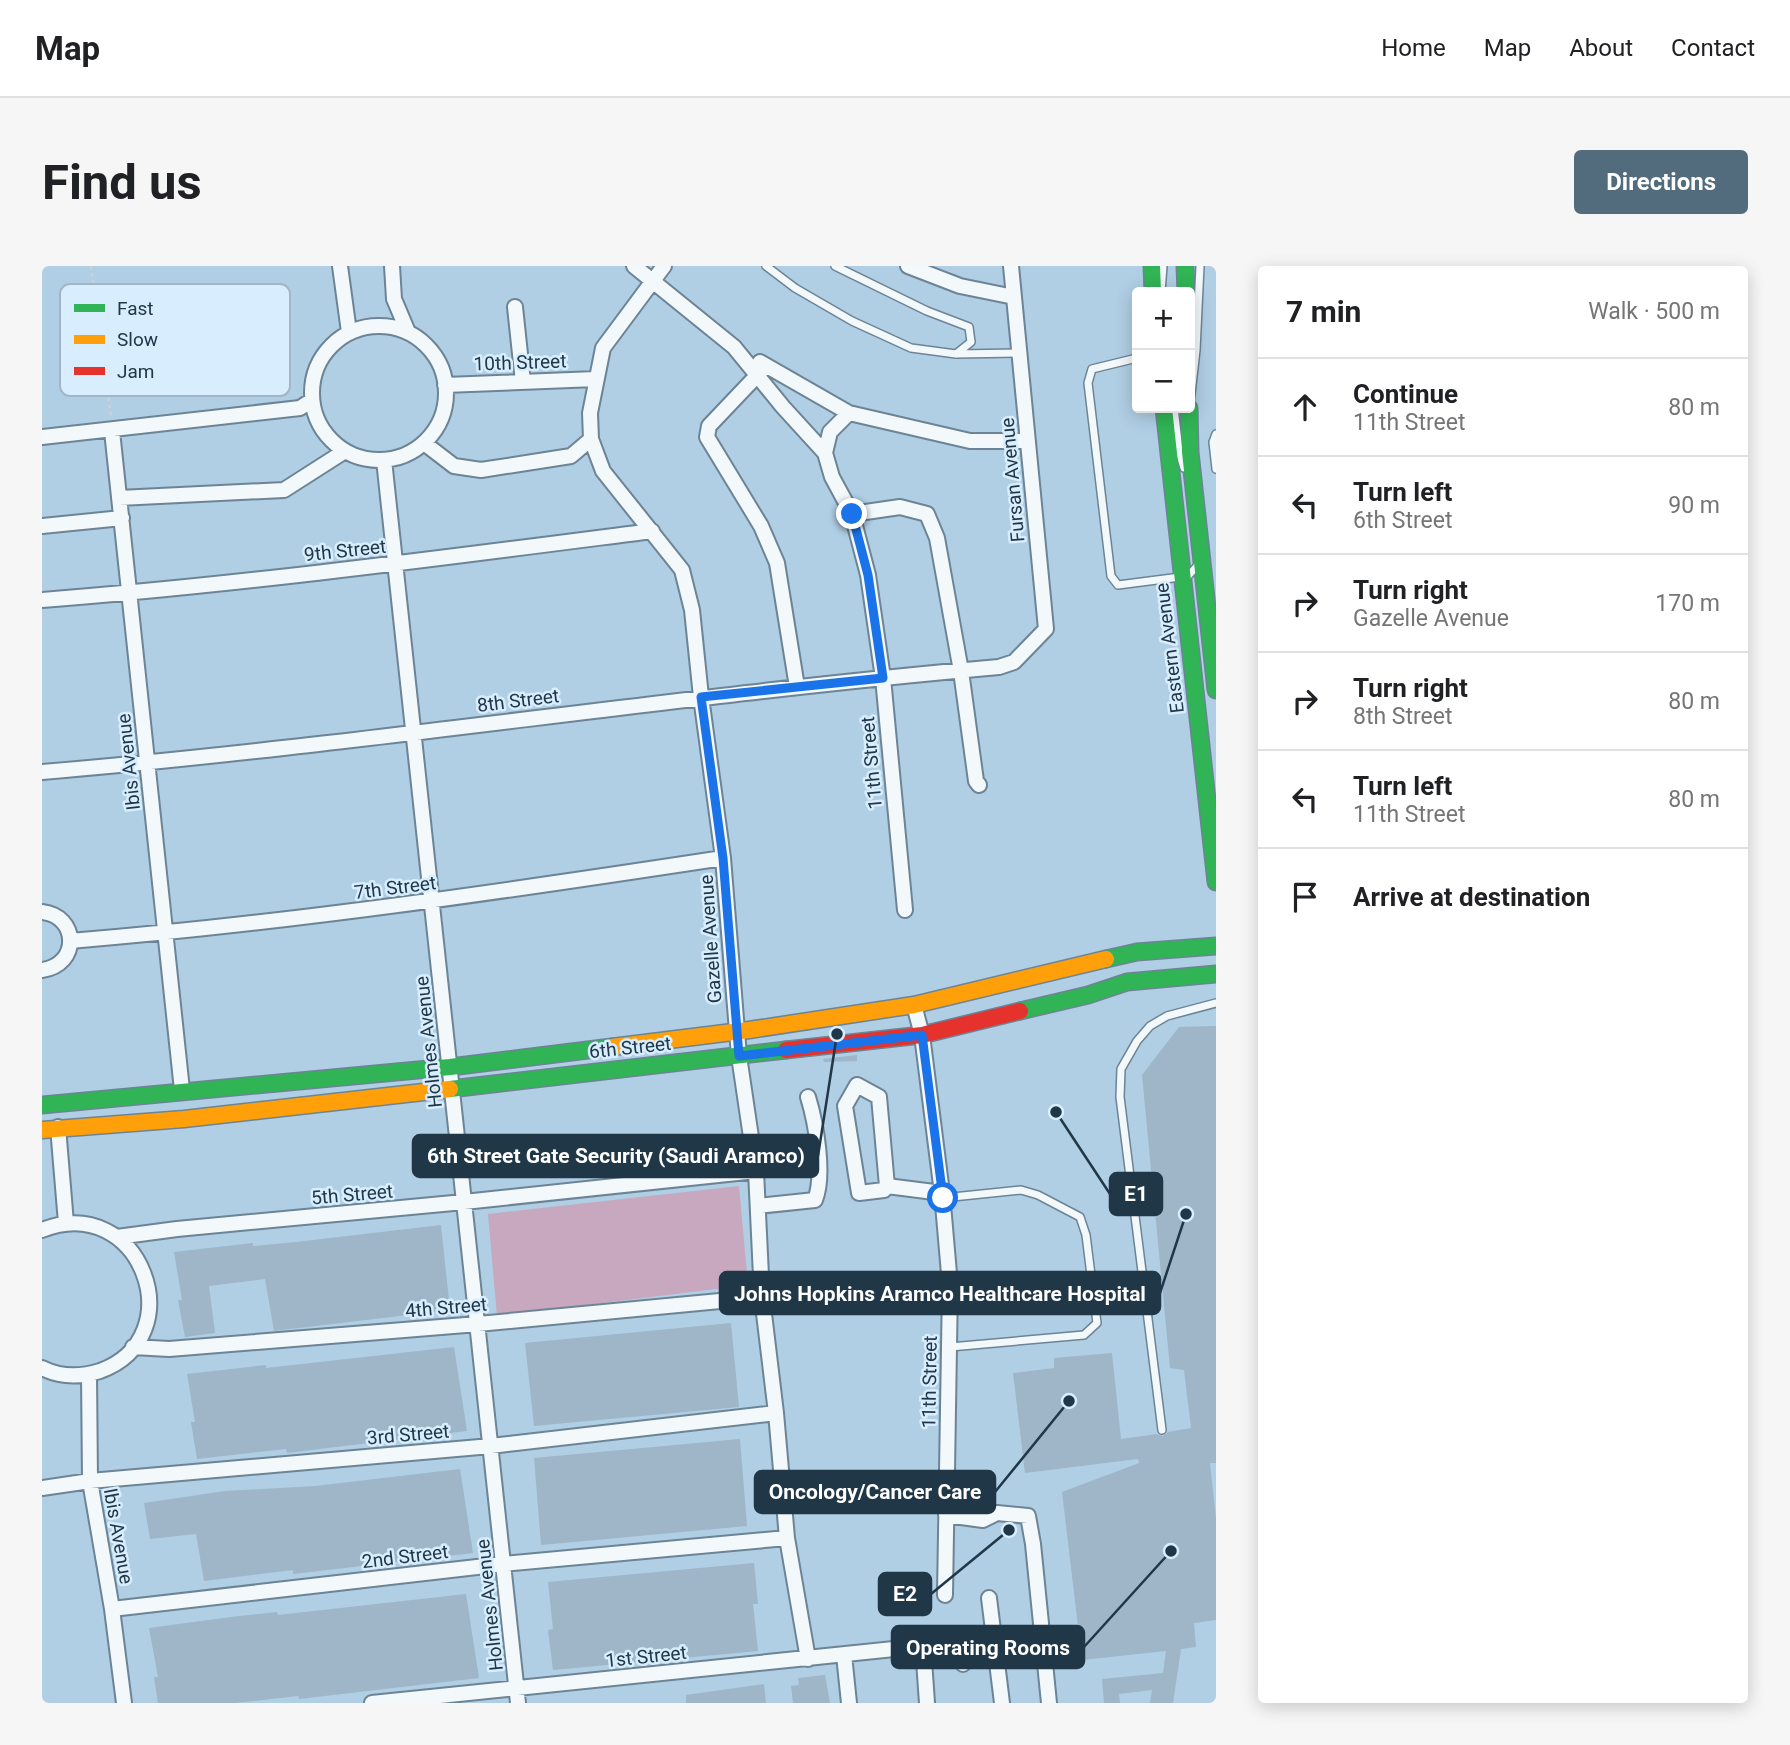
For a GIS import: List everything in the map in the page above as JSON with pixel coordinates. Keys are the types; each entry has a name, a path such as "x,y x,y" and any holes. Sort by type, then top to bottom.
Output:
{"main road":[{"path":"1152,266 1153,287"},
{"path":"1185,266 1186,287"},
{"name":"Eastern Avenue","path":"1165,413 1182,577 1211,779 1216,883"},
{"path":"1187,413 1216,690"},
{"name":"6th Street","path":"42,1105 450,1067 737,1032 914,1005 1137,952 1216,946"},
{"name":"6th Street","path":"50,1128 184,1119 922,1035 1088,995 1127,982 1216,974"}],"street":[{"path":"340,266 349,332"},
{"path":"392,266 394,299 408,332"},
{"name":"11th Street","path":"634,266 761,370 825,453 832,477 852,514 868,575 883,678 905,910"},
{"name":"Gazelle Avenue","path":"664,266 603,348 590,413 591,439 603,471 682,570 692,610 723,858 739,1056 756,1171 762,1297 787,1538 808,1659"},
{"path":"908,266 960,286 1014,297"},
{"name":"Fursan Avenue","path":"999,667 1014,662 1046,629 1012,266"},
{"path":"515,307 523,382"},
{"path":"382,326 408,332 421,340 435,356 445,385 442,417 424,443 406,454 384,460 365,459 345,451 323,429 314,410 313,379 321,359 334,343 349,332 382,326"},
{"path":"761,370 709,426 708,436 761,526 777,563 797,687"},
{"name":"11th Street","path":"761,370 849,413 970,441 1028,441"},
{"name":"10th Street","path":"445,385 596,379"},
{"path":"42,437 300,408 312,400"},
{"path":"825,453 830,432 849,413"},
{"name":"Ibis Avenue","path":"112,430 182,1090"},
{"path":"424,443 454,466 481,470 571,456 591,439"},
{"path":"119,498 284,490 345,451"},
{"name":"Holmes Avenue","path":"384,460 518,1696"},
{"path":"852,514 900,507 926,514 937,538 961,671 976,781 979,785"},
{"path":"42,526 121,518"},
{"name":"9th Street","path":"42,600 396,564 652,531"},
{"name":"8th Street","path":"42,772 147,763 701,697 999,667"},
{"name":"7th Street","path":"70,941 165,933 432,902 723,858"},
{"path":"42,912 52,914 63,921 70,941 68,951 61,962 42,970"},
{"name":"11th Street","path":"914,1005 922,1035 943,1195 950,1285 945,1595"},
{"path":"857,1085 879,1097 887,1186 884,1190 859,1193 845,1106 857,1085"},
{"path":"758,1206 815,1200 820,1186 808,1097"},
{"path":"50,1128 66,1223"},
{"name":"5th Street","path":"117,1237 756,1171"},
{"path":"887,1186 943,1195"},
{"path":"42,1230 66,1223 89,1225 117,1237 137,1258 147,1279 149,1291 148,1315 139,1338 115,1363 89,1374 70,1375 42,1369"},
{"name":"4th Street","path":"133,1347 169,1349 762,1297"},
{"name":"Ibis Avenue","path":"89,1374 90,1481 112,1609 124,1703"},
{"name":"3rd Street","path":"42,1489 90,1481 491,1446 776,1413"},
{"path":"946,1515 983,1520 998,1513 1028,1516 1049,1703"},
{"name":"2nd Street","path":"112,1609 503,1564 787,1538"},
{"path":"989,1598 1002,1703"},
{"name":"1st Street","path":"372,1703 518,1696 923,1646 927,1703"},
{"path":"962,1664 970,1657 996,1652"},
{"path":"844,1655 849,1703"}],"lane":[{"path":"766,266 795,288 852,321 911,348 956,355 1020,353"},
{"path":"835,266 927,311 970,327 971,342 956,355"},
{"path":"1161,287 1163,266"},
{"path":"1192,350 1200,266"},
{"path":"1132,359 1091,369 1088,383 1111,576 1118,585 1182,577 1195,571 1200,552"},
{"path":"1216,434 1213,442 1216,470"},
{"path":"1162,1430 1120,1097 1121,1069 1137,1041 1150,1027 1167,1016 1216,1003"},
{"path":"943,1195 1021,1190 1038,1195 1080,1217 1086,1235 1097,1323 1084,1335 949,1347"}],"path":[{"path":"91,266 93,284"},
{"path":"108,396 112,430"}],"shaded area":[{"path":"739,1186 748,1285 497,1316 488,1214"}],"building":[{"path":"1216,1026 1216,1463 1210,1463 1216,1519 1216,1620 1194,1623 1196,1647 1181,1649 1173,1703 1150,1703 1152,1690 1119,1694 1120,1703 1104,1703 1102,1679 1163,1673 1166,1651 1082,1660 1062,1492 1139,1463 1138,1459 1025,1473 1013,1373 1054,1368 1054,1358 1112,1353 1121,1439 1157,1434 1163,1436 1168,1432 1191,1428 1184,1370 1170,1368 1142,1075 1179,1027"},
{"path":"857,1055 857,1061 824,1062 823,1059"},
{"path":"441,1225 450,1310 274,1331 265,1279 209,1286 215,1333 185,1337 178,1300 182,1300 174,1252 253,1243 253,1246 296,1242"},
{"path":"731,1323 739,1407 534,1426 525,1343"},
{"path":"454,1347 467,1431 287,1453 286,1449 197,1459 191,1422 195,1422 187,1374"},
{"path":"740,1439 747,1526 541,1545 534,1458"},
{"path":"460,1469 473,1553 293,1574 293,1570 204,1581 196,1534 150,1539 144,1503 225,1491 315,1486"},
{"path":"754,1563 758,1604 753,1604 758,1651 553,1670 548,1630 553,1629 548,1582"},
{"path":"466,1594 479,1678 299,1699 298,1696 235,1703 158,1703 154,1677 158,1677 149,1628 277,1612 278,1615"},
{"path":"825,1675 830,1703 793,1703 791,1686 799,1685 798,1678"},
{"path":"764,1684 766,1703 686,1703 686,1695"}],"traffic: fast":[{"path":"1152,266 1153,287"},
{"path":"1185,266 1186,287"},
{"path":"1165,413 1216,882"},
{"path":"1189,413 1190,452 1216,690"},
{"path":"1106,959 1137,952 1216,946"},
{"path":"1020,1011 1088,995 1127,982 1216,974"},
{"path":"42,1105 450,1067 612,1047"},
{"path":"450,1089 786,1050"}],"traffic: slow":[{"path":"612,1047 914,1005 1106,959"},
{"path":"42,1130 184,1119 450,1089"}],"traffic: jam":[{"path":"786,1050 922,1035 1020,1011"}],"place":[{"name":"6th Street Gate Security (Saudi Aramco)","path":"837,1034"},
{"name":"E1","path":"1056,1112"},
{"name":"Johns Hopkins Aramco Healthcare Hospital","path":"1186,1214"},
{"name":"Oncology/Cancer Care","path":"1069,1401"},
{"name":"E2","path":"1009,1530"},
{"name":"Operating Rooms","path":"1171,1551"}],"route":[{"path":"852,514 868,575 883,678 701,697 723,858 739,1056 922,1035 943,1198"}]}
